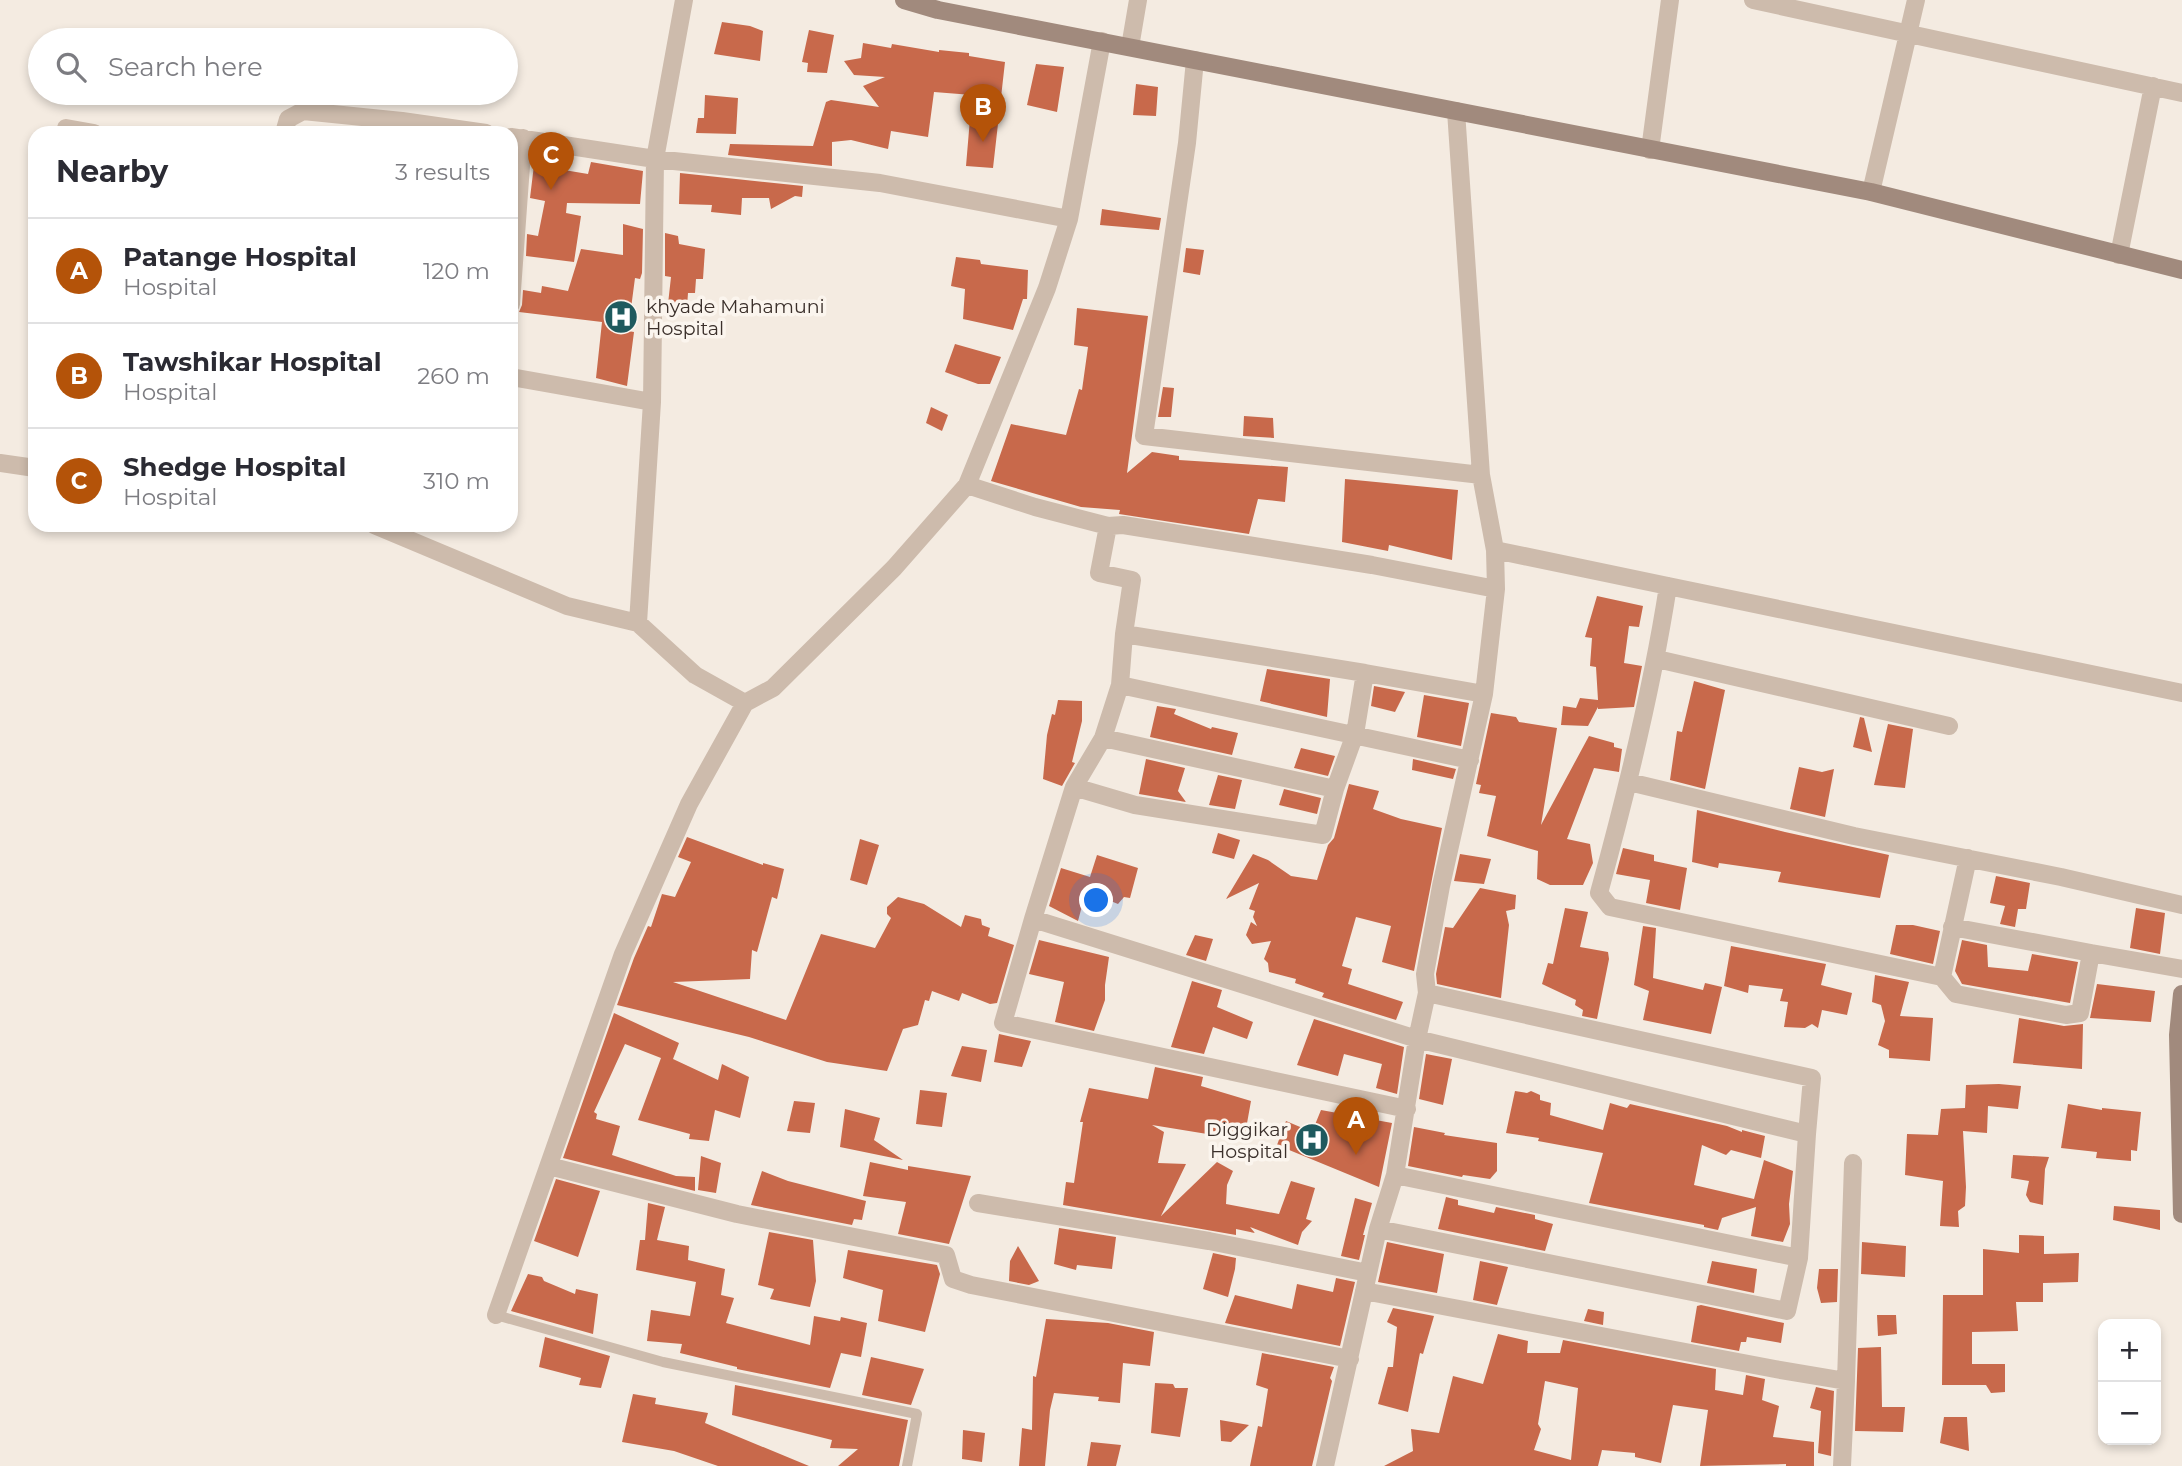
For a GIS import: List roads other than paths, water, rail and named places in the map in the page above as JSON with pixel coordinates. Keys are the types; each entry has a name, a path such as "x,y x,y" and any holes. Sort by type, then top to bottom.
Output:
{"main road":[{"path":"905,0 938,10 1871,192 2182,270"},
{"path":"2182,994 2178,1035 2182,1213"}],"street":[{"path":"638,623 652,402 655,159 684,0"},
{"path":"1130,47 1138,0"},
{"path":"1650,149 1670,0"},
{"path":"1753,0 2182,93"},
{"path":"1871,192 1916,0"},
{"path":"496,1315 623,954 689,804 745,704 773,688 894,568 967,485 1047,288 1069,219 1102,41"},
{"path":"1195,60 1187,143 1144,436 1481,475"},
{"path":"2119,255 2153,86"},
{"path":"286,126 288,119 303,111 437,126"},
{"path":"1325,1466 1378,1230 1395,1175 1427,993 1425,974 1432,936 1484,694 1496,589 1495,550 1481,475 1456,111"},
{"path":"518,138 655,159 880,183 1069,219"},
{"path":"518,378 652,402"},
{"path":"0,463 28,467"},
{"path":"967,485 1035,507 1108,526 1123,525 1372,565 1496,589"},
{"path":"1108,526 1099,573 1132,580 1120,685 1103,738 1074,787 1003,1023 1407,1109"},
{"path":"391,532 567,606 638,623 695,675 745,704"},
{"path":"1495,550 2182,693"},
{"path":"1668,586 1657,659 1629,782 1599,893 1610,907 1942,977 1955,994 2066,1014 2080,1013 2091,953"},
{"path":"1124,634 1484,694"},
{"path":"1657,659 1949,726"},
{"path":"1074,787 1135,805 1323,835 1335,789 1355,734 1365,673"},
{"path":"1120,685 1470,760"},
{"path":"1103,738 1335,789"},
{"path":"1629,782 1854,836 2061,877 2182,905"},
{"path":"1942,977 1968,858"},
{"path":"1034,919 1417,1039 1807,1134"},
{"path":"1952,927 2182,969"},
{"path":"1378,1230 1787,1311 1799,1258 1812,1077 1427,993"},
{"path":"1842,1466 1853,1163"},
{"path":"549,1166 737,1214 946,1255 953,1279 971,1285 1350,1359"},
{"path":"1395,1175 1799,1258"},
{"path":"978,1203 1209,1241 1366,1282 1776,1369 1846,1381"}],"lane":[{"path":"496,1315 663,1362 918,1414 907,1466"}],"place":[{"name":"Tawshikar Hospital","path":"983,142"},
{"name":"Shedge Hospital","path":"551,190"},
{"name":"khyade Mahamuni Hospital","path":"621,317"},
{"name":"Diggikar Hospital","path":"1312,1140"},
{"name":"Patange Hospital","path":"1356,1155"}]}
